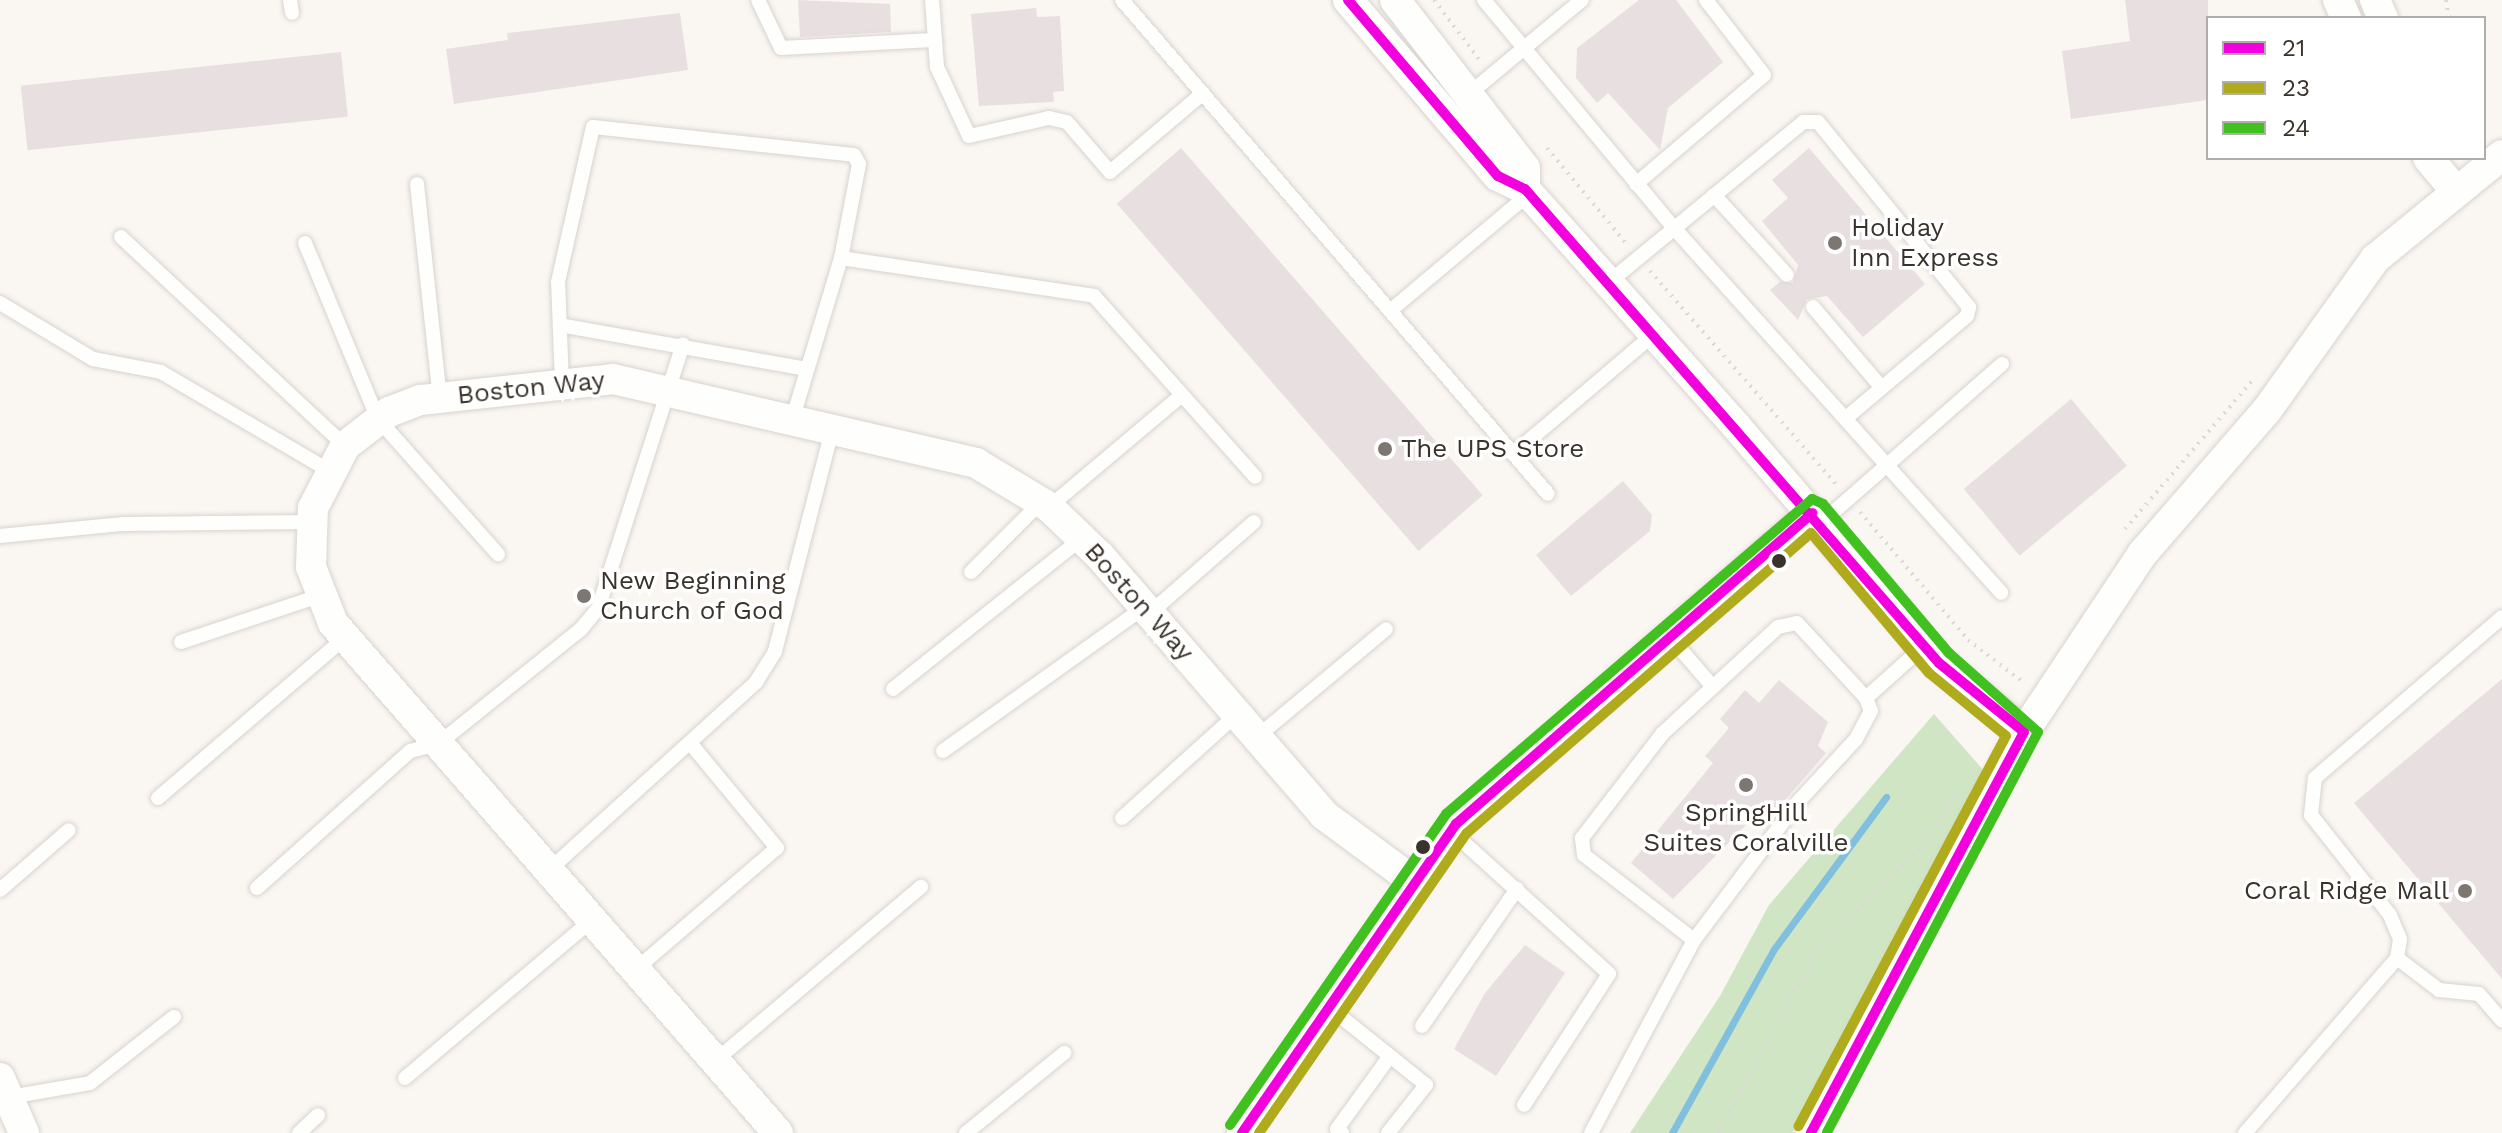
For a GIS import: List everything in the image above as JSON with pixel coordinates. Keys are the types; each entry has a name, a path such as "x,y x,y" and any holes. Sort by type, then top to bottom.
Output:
{"street":[{"path":"1348,0 1498,176 1527,192 1817,518 1925,645 2012,724"},
{"path":"1395,0 1480,85 1525,168 1527,192"},
{"path":"2430,160 2456,191"},
{"path":"1811,1133 2012,724 2143,553 2302,365 2349,291 2375,259 2456,191 2484,161"},
{"name":"Boston Way","path":"778,1133 346,637 319,596 311,567 311,522 328,470 345,446 378,419 440,398 613,379 673,389 833,425 976,463 1045,504 1082,538 1324,815 1416,883"},
{"path":"1248,1131 1451,831 1483,796 1669,636 1817,518"},
{"path":"5,1088 24,1133"}],"lane":[{"path":"758,0 781,48 933,40"},
{"path":"932,0 937,67 969,136 1049,118 1067,122 1110,172 1203,93"},
{"path":"1122,0 1548,494"},
{"path":"1484,0 1522,50 1674,228 2001,593"},
{"path":"1480,85 1582,0"},
{"path":"1636,184 1764,75 1706,0"},
{"path":"1608,283 1803,122 1818,122 1969,307 1967,316 1846,418"},
{"path":"562,384 558,282 590,132 599,124 854,155 859,164 841,258 793,417"},
{"path":"417,184 440,398"},
{"path":"1390,311 1527,192"},
{"path":"1714,195 1787,275"},
{"path":"121,237 345,446"},
{"path":"305,243 378,419 498,554"},
{"path":"841,258 1094,296 1255,477"},
{"path":"0,303 93,359 161,372 328,470"},
{"path":"1813,307 1882,388"},
{"path":"560,325 683,344 807,369"},
{"path":"1513,454 1654,334"},
{"path":"257,888 410,751 438,744 572,637 598,609 659,410 673,389 683,344"},
{"path":"1817,518 1848,499 2002,364"},
{"path":"971,572 1045,504 1182,395"},
{"path":"549,870 756,682 775,651 833,425"},
{"path":"0,536 123,524 311,522"},
{"path":"943,751 1147,610 1254,522"},
{"path":"893,689 1082,538"},
{"path":"181,642 319,596"},
{"path":"2245,1133 2397,958 2400,939 2390,915 2311,815 2315,778 2502,617"},
{"path":"1591,1133 1694,940 1798,802 1856,739 1871,711 1866,698 1790,622 1662,734 1580,847 1694,940"},
{"path":"1257,737 1386,629"},
{"path":"1669,636 1713,687"},
{"path":"158,798 346,637"},
{"path":"1866,698 1925,645"},
{"path":"1122,818 1237,714"},
{"path":"635,970 777,848 690,743"},
{"path":"0,890 69,830"},
{"path":"1451,831 1609,974 1524,1105"},
{"path":"715,1061 921,887"},
{"path":"1422,1026 1517,889"},
{"path":"405,1078 592,920"},
{"path":"2397,958 2439,990 2479,994 2502,1020"},
{"path":"1330,1008 1426,1085 1388,1133"},
{"path":"5,1088 90,1083 174,1017"},
{"path":"966,1133 1064,1053"},
{"path":"1342,1133 1337,1129 1390,1056"},
{"path":"299,1133 318,1115"}],"path":[{"path":"1434,0 1480,85"},
{"path":"1539,139 1968,640 2023,682 2012,724"},
{"path":"1718,1133 1821,944 1923,845 1962,786"}],"green space":[{"path":"1934,714 1985,772 1792,1133 1630,1133 1720,996 1769,905"}],"building":[{"path":"798,0 890,4 891,32 800,37"},
{"path":"1639,0 1676,0 1723,62 1668,108 1660,150 1608,93 1597,103 1576,78 1577,48"},
{"path":"2125,0 2208,0 2206,100 2071,119 2062,51 2130,41"},
{"path":"1036,8 1037,17 1060,16 1064,91 1053,92 1054,102 979,106 971,14"},
{"path":"680,13 688,70 454,104 446,49 508,40 507,33"},
{"path":"341,52 348,117 28,150 21,86"},
{"path":"1181,148 1483,495 1419,551 1117,204"},
{"name":"Holiday Inn Express","path":"1809,148 1925,284 1863,337 1827,296 1807,299 1798,320 1770,290 1780,282 1793,283 1798,265 1762,221 1788,198 1772,180"},
{"path":"2071,399 2127,466 2020,556 1964,489"},
{"path":"1623,481 1652,515 1650,531 1571,596 1536,555"},
{"name":"Coral Ridge Mall","path":"2502,679 2502,979 2354,803"},
{"name":"SpringHill Suites Coralville","path":"1779,680 1828,722 1818,746 1826,753 1773,814 1764,807 1673,899 1631,863 1713,763 1705,756 1729,728 1720,719 1745,690 1759,703"},
{"path":"1525,945 1565,973 1496,1076 1454,1049 1485,993"}],"waterway":[{"path":"1672,1133 1774,949 1886,797"}],"transit line":[{"name":"21","path":"1348,0 1498,176 1525,189 1939,663 2024,732 1811,1133"},
{"name":"24","path":"1230,1125 1446,814 1812,499 1823,504 1949,653 2038,732 1827,1133"},
{"name":"21","path":"1242,1133 1456,824 1812,513"},
{"name":"23","path":"1259,1133 1467,833 1811,533 1929,673 2006,736 1799,1126"}],"place":[{"name":"Holiday Inn Express","path":"1835,243"},
{"name":"The UPS Store","path":"1385,449"},
{"name":"New Beginning Church of God","path":"584,596"},
{"name":"SpringHill Suites Coralville","path":"1746,785"},
{"name":"Coral Ridge Mall","path":"2465,891"}]}
